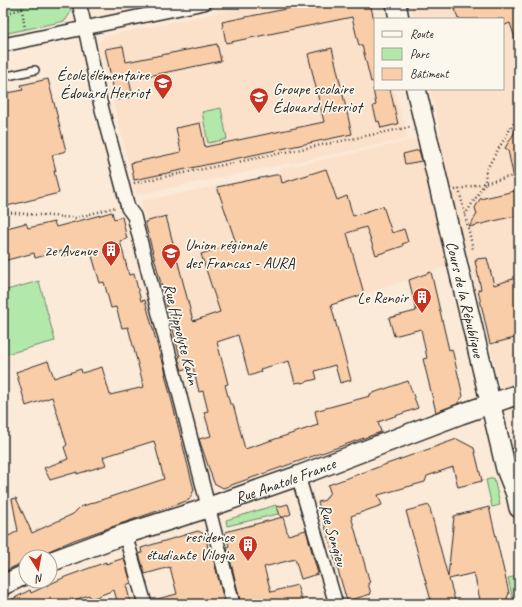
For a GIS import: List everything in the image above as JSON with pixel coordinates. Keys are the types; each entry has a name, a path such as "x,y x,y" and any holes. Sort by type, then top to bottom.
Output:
{"street":[{"name":"Rue Hippolyte Kahn","path":"79,3 110,142 128,208 134,216 233,604"},
{"path":"3,45 204,3"},
{"path":"396,3 399,18"},
{"name":"Cours de la République","path":"416,90 490,404 506,469 516,494 519,508"},
{"name":"Rue Anatole France","path":"58,559 125,534 298,476 519,394"},
{"name":"Rue Songieu","path":"298,476 336,604"},
{"path":"125,534 145,604"},
{"path":"3,584 18,577"}],"lane":[{"path":"3,78 35,70"}],"path":[{"path":"25,3 22,9 26,31"},
{"path":"3,14 22,9"},
{"path":"466,215 485,183 486,170 519,114"},
{"path":"132,183 424,124"},
{"path":"453,190 513,176"},
{"path":"459,189 473,249"},
{"path":"3,212 76,218 121,206"}],"shaded area":[{"name":"Groupe scolaire Édouard Herriot","path":"263,3 372,3 376,18 374,18 374,90 394,90 408,139 136,195 99,44 105,36"},
{"path":"410,3 519,3 519,385 501,391 469,258 413,278 179,355 141,201 281,173 280,169 441,134 430,90 504,90 504,18 413,18"}],"green space":[{"path":"3,3 69,3 71,12 65,21 3,34"},
{"path":"221,108 227,139 208,143 202,112"},
{"path":"39,281 55,341 3,355 3,291"},
{"path":"494,478 500,505 492,507 486,480"},
{"path":"276,505 278,514 227,526 226,520"},
{"path":"517,576 519,584 519,597 513,599 508,578"}],"building":[{"path":"315,3 370,3 374,20 374,81 371,82 362,45 359,46 352,17 226,43 222,22"},
{"path":"453,3 519,3 519,44 517,44 510,23 504,26 504,18 458,18"},
{"path":"217,44 221,61 129,80 133,97 116,100 105,49 123,46 126,62"},
{"path":"332,48 352,134 134,180 131,163 181,152 176,128 200,123 205,147 324,122 308,54"},
{"path":"48,79 66,151 52,155 59,193 3,207 3,94 23,90 21,85"},
{"path":"373,89 390,90 398,124 381,128 379,121 377,122 373,106 376,105"},
{"path":"519,125 519,179 514,179 508,150 505,148"},
{"path":"419,150 422,161 405,164 403,154"},
{"path":"326,169 337,200 347,196 353,216 383,206 392,233 404,229 408,242 402,244 403,246 376,255 366,227 347,233 364,294 331,305 351,380 340,383 335,365 315,371 317,379 295,383 289,361 260,369 261,372 249,376 238,335 217,342 228,384 225,385 230,404 233,404 245,449 318,425 315,411 370,396 370,394 408,381 418,408 378,422 381,432 223,488 214,483 199,439 211,436 204,412 208,411 203,391 199,392 193,367 182,370 178,358 180,357 145,222 166,216 193,321 220,312 201,254 236,243 217,187 280,174 282,183"},
{"path":"519,190 519,215 469,227 477,214 475,208 480,199"},
{"path":"112,212 114,219 122,217 127,239 120,241 129,275 134,274 141,301 145,300 163,362 194,490 189,500 74,540 53,549 18,549 18,565 3,572 3,539 18,531 12,499 16,498 32,533 73,514 80,507 164,479 154,441 103,457 106,465 77,474 77,472 50,480 44,468 68,459 64,447 67,445 52,397 26,406 16,372 48,361 54,378 81,369 82,373 102,367 110,395 144,387 128,327 122,328 116,307 111,308 104,282 100,283 90,249 63,256 62,251 35,258 34,253 3,261 3,229 26,223 28,228 54,222 56,227"},
{"path":"487,258 494,285 519,277 519,337 490,344 478,290 481,289 475,261 477,261 476,259"},
{"path":"431,272 449,350 452,349 463,396 457,404 436,412 423,359 427,358 421,329 394,336 389,318 416,311 409,280"},
{"path":"457,439 474,448 482,481 458,487 453,467 427,476 425,482 378,495 382,505 351,516 370,583 368,583 371,594 347,601 318,502 325,500 330,492 328,485"},
{"path":"288,504 291,514 281,518 277,507"},
{"path":"429,505 448,577 454,516 489,507 509,593 503,604 481,604 474,573 449,579 456,604 432,604 406,511"},
{"path":"283,517 288,535 306,530 318,574 301,579 295,559 264,567 271,592 297,585 303,604 241,604 227,547 229,546 225,532"},
{"path":"198,531 206,535 208,550 211,550 225,604 154,604 153,600 177,594 170,567 145,574 139,554 142,553 141,548"},
{"path":"124,558 131,583 126,585 131,604 118,604 114,590 91,599 89,595 71,601 72,604 3,604 30,590 31,593 40,589 58,589 58,580 106,562 106,564"}],"place":[{"name":"École élémentaire Édouard Herriot","path":"163,100"},
{"name":"Groupe scolaire Édouard Herriot","path":"259,114"},
{"name":"2e Avenue","path":"111,267"},
{"name":"Union régionale des Francas - AURA","path":"171,270"},
{"name":"Le Renoir","path":"422,314"},
{"name":"residence étudiante Vilogia","path":"248,562"}]}
